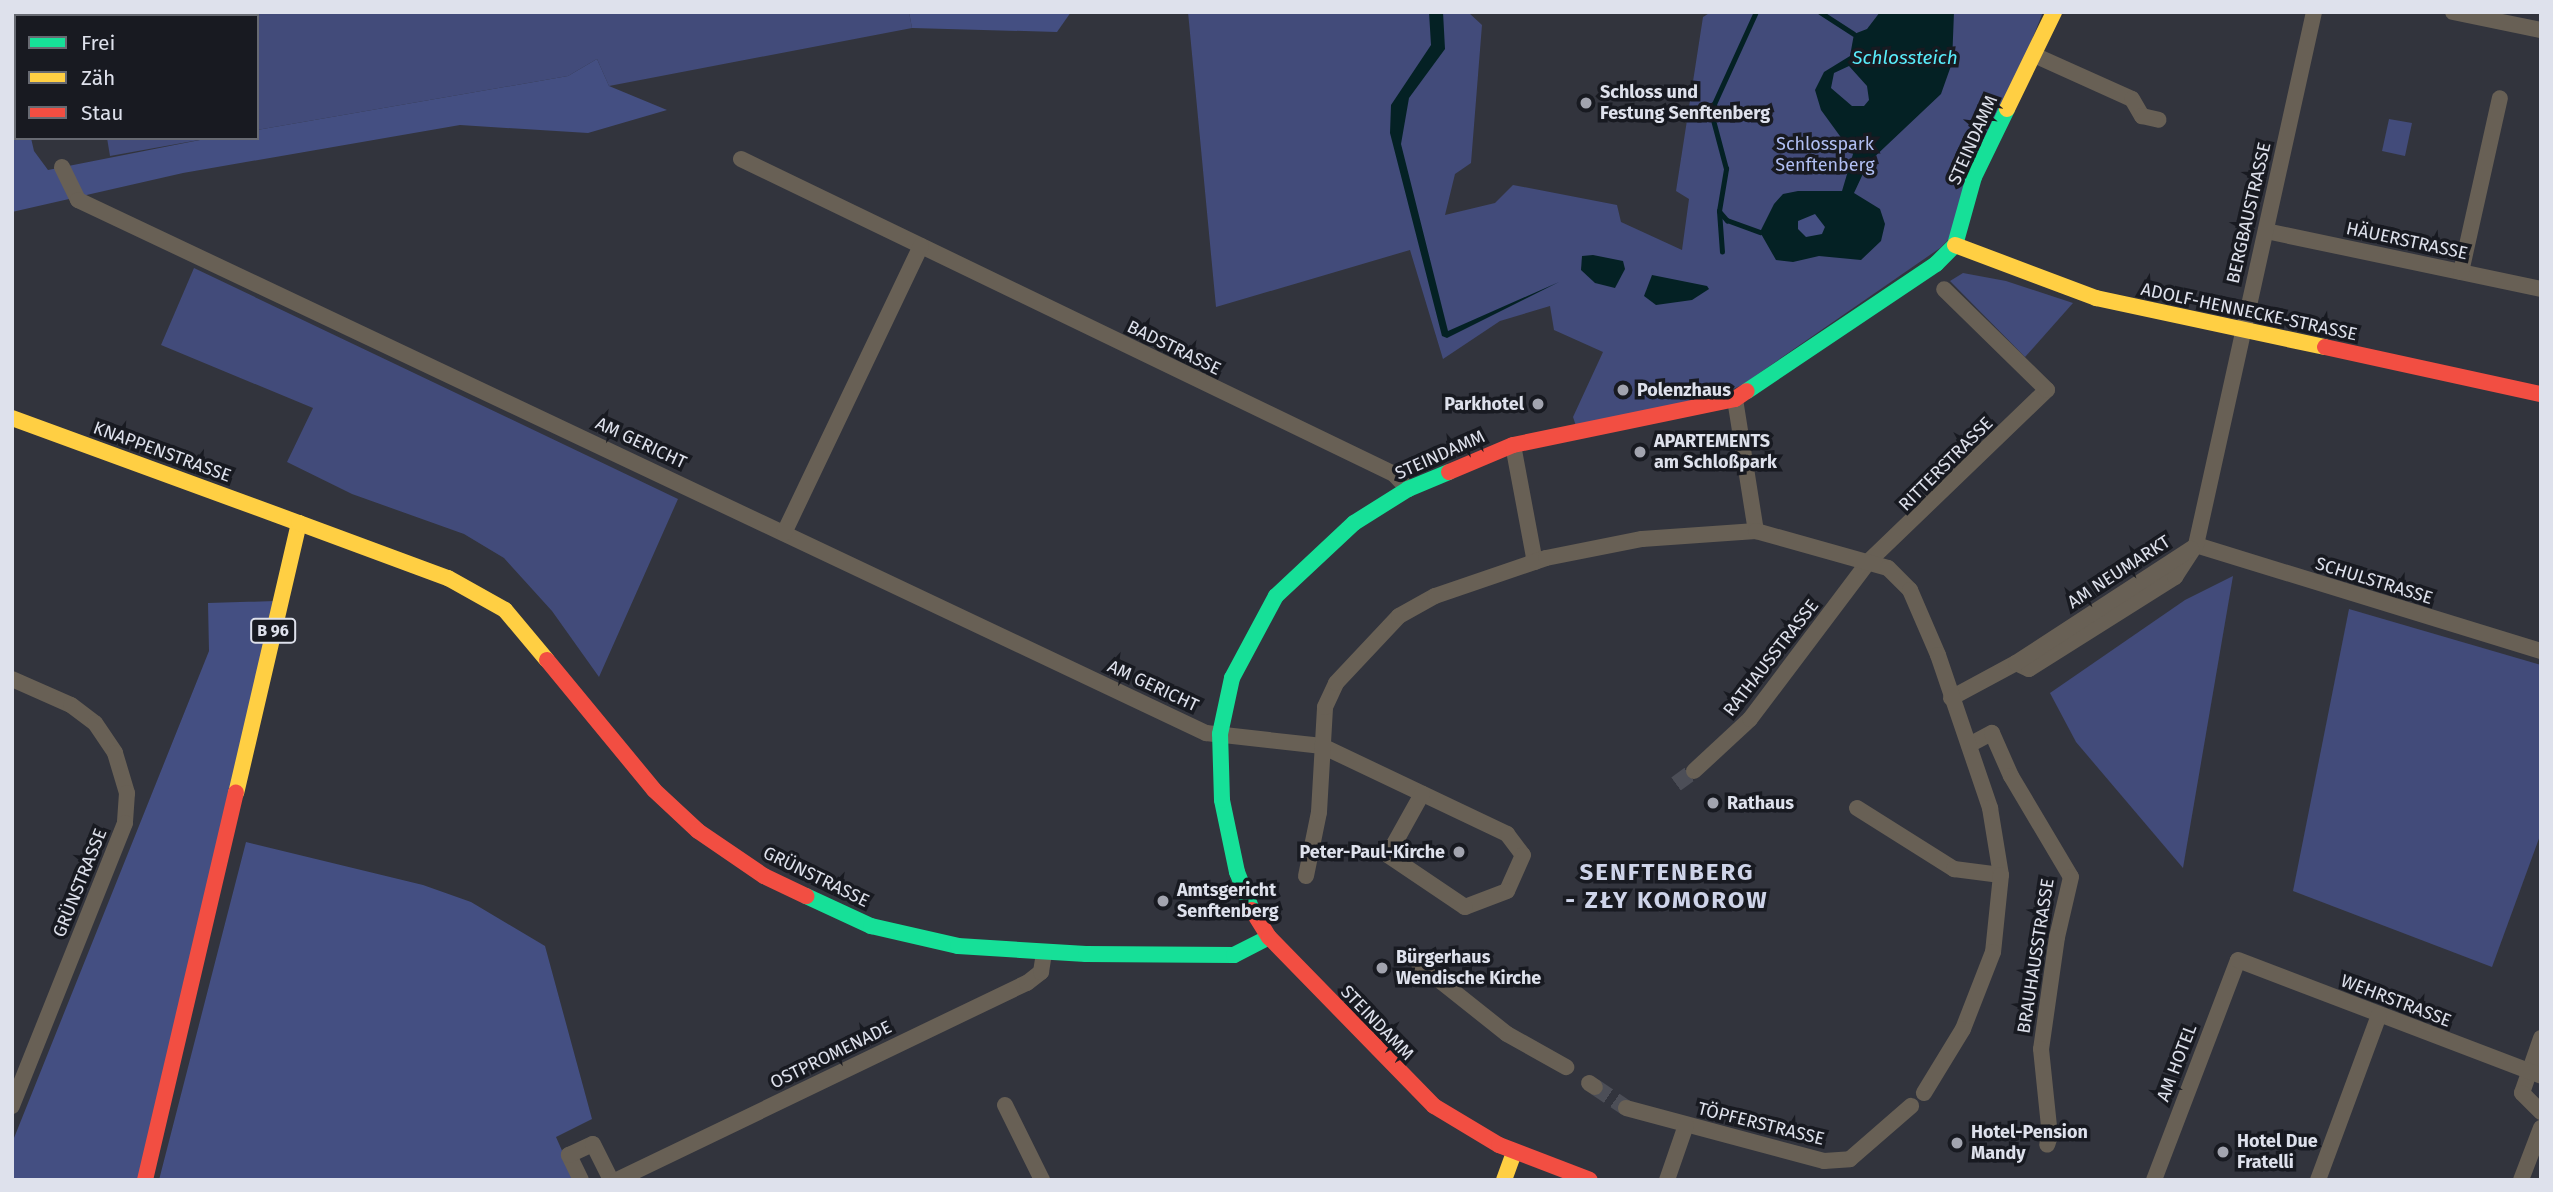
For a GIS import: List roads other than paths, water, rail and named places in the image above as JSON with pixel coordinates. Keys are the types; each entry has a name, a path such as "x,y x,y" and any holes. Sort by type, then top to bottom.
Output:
{"main road":[{"name":"STEINDAMM","path":"1590,1180 1514,1152 1459,1124 1415,1090 1269,937 1248,904 1237,872 1222,800 1220,734 1232,678 1276,596 1354,523 1408,488 1513,445 1735,399 1926,271 1955,245 1973,177 2054,12"},
{"name":"ADOLF-HENNECKE-STRASSE","path":"1955,245 2095,298 2541,394"},
{"name":"KNAPPENSTRASSE","path":"12,418 299,523"},
{"name":"GRÜNSTRASSE","path":"299,523 449,578 505,610 654,790 698,831 764,876 901,936 958,946 1044,952 1234,955 1269,937"},
{"name":"B 96","path":"145,1180 299,523"},
{"path":"1504,1180 1514,1152"}],"street":[{"name":"BERGBAUSTRASSE","path":"2196,545 2314,12"},
{"path":"2453,12 2541,30"},
{"path":"2034,55 2132,99 2141,116 2159,120"},
{"path":"2461,272 2500,98"},
{"name":"BADSTRASSE","path":"741,159 1394,474 1408,488"},
{"name":"AM GERICHT","path":"62,167 78,200 1206,733 1322,746 1507,834 1523,855 1507,891 1465,907 1388,855 1422,794"},
{"name":"HÄUERSTRASSE","path":"2266,231 2541,289"},
{"path":"784,533 920,246"},
{"name":"RITTERSTRASSE","path":"1869,561 2047,390 1944,289"},
{"path":"1735,399 1756,531"},
{"path":"1513,445 1524,522 1535,562"},
{"path":"1306,876 1319,812 1322,746 1331,695 1366,648 1399,616 1481,579 1535,562 1642,539 1756,531 1869,561 1895,572 1910,590 1990,808 2001,875 1993,952 1963,1028 1924,1093"},
{"name":"SCHULSTRASSE","path":"2196,545 2541,651"},
{"name":"AM NEUMARKT","path":"1951,698 2017,663 2029,669 2175,577 2196,545"},
{"name":"RATHAUSSTRASSE","path":"1694,771 1717,759 1797,660 1869,561"},
{"name":"GRÜNSTRASSE","path":"12,679 71,705 95,723 115,753 127,793 125,823 12,1106"},
{"name":"BRAUHAUSSTRASSE","path":"1969,745 1992,733 2011,776 2071,877 2057,937 2041,1049 2050,1136 2047,1145"},
{"path":"1857,808 1954,869 2001,875"},
{"name":"OSTPROMENADE","path":"617,1180 1027,983 1041,972 1044,952"},
{"name":"WEHRSTRASSE","path":"2238,960 2535,1074"},
{"name":"AM HOTEL","path":"2154,1180 2238,960"},
{"path":"1419,964 1507,1034 1566,1067"},
{"path":"2318,1180 2379,1015"},
{"path":"2541,1038 2535,1074 2522,1093 2541,1112"},
{"path":"1005,1105 1042,1180"},
{"name":"TÖPFERSTRASSE","path":"1626,1108 1824,1161 1850,1159 1911,1106"},
{"path":"1667,1180 1686,1125"},
{"path":"2521,1180 2541,1128"},
{"path":"581,1180 569,1156 593,1144 611,1180"}],"water":[{"path":"1429,12 1443,12 1445,49 1409,98 1401,144 1448,331 1559,282 1447,338 1442,336 1390,133 1391,105 1431,45"},
{"name":"Schlossteich","path":"1880,12 1954,12 1952,63 1941,94 1868,163 1854,193 1880,209 1885,224 1881,241 1861,260 1819,256 1793,262 1776,260 1760,232 1774,204 1783,194 1798,191 1842,191 1853,154 1821,110 1815,90 1824,72 1850,56 1854,34 1867,29","holes":["1849,66 1867,86 1869,100 1864,106 1852,106 1831,88 1834,73","1815,214 1825,227 1822,234 1806,237 1798,229 1798,221"]},
{"path":"1593,255 1623,261 1625,269 1615,288 1595,283 1581,270 1582,256"},
{"path":"1652,275 1707,286 1709,289 1692,300 1656,305 1644,296"}],"waterway":[{"path":"1722,252 1719,211 1726,169 1713,120 1714,104 1756,12"},
{"path":"1820,12 1854,34"},
{"path":"1720,212 1727,220 1760,232"}],"tunnel":[{"path":"1676,784 1694,771"},
{"path":"1595,1087 1626,1108"}],"place":[{"name":"Schloss und Festung Senftenberg","path":"1586,103"},
{"name":"Polenzhaus","path":"1623,390"},
{"name":"Parkhotel","path":"1538,404"},
{"name":"APARTEMENTS am Schloßpark","path":"1640,452"},
{"name":"Rathaus","path":"1713,803"},
{"name":"Peter-Paul-Kirche","path":"1459,852"},
{"name":"Amtsgericht Senftenberg","path":"1163,901"},
{"name":"Bürgerhaus Wendische Kirche","path":"1382,968"},
{"name":"Hotel-Pension Mandy","path":"1957,1143"},
{"name":"Hotel Due Fratelli","path":"2223,1152"}],"district":[{"name":"SENFTENBERG - ZŁY KOMOROW","path":"1667,887"}],"park label":[{"name":"Schlosspark Senftenberg","path":"1825,155"}]}
